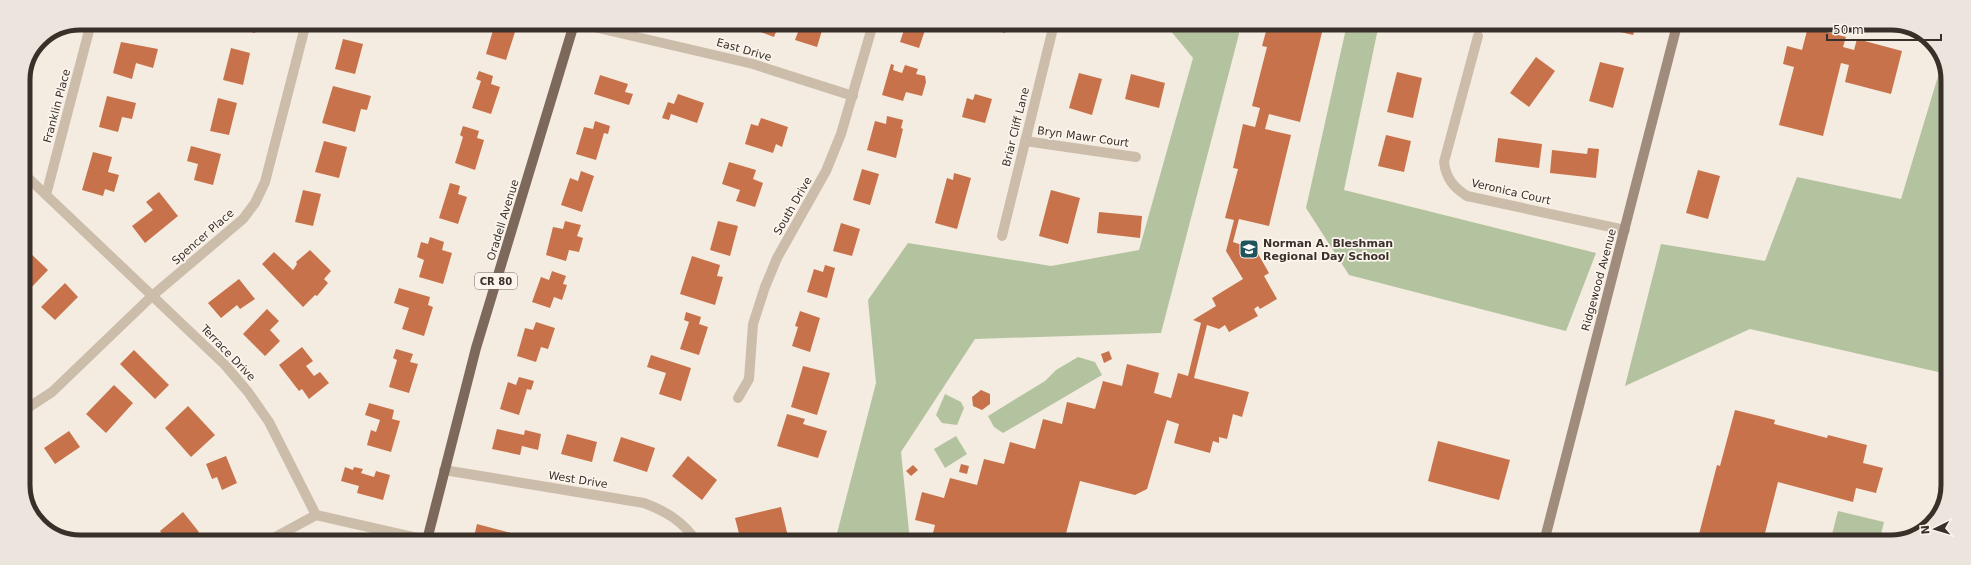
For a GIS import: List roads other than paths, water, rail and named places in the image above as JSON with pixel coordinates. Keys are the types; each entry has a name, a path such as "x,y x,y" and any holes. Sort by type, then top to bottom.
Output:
{"main road":[{"name":"Oradell Avenue","path":"428,535 481,333 572,30"}],"street":[{"name":"Franklin Place","path":"46,196 89,30"},
{"name":"Spencer Place","path":"30,406 52,392 152,296 228,233 255,204 265,182 304,30"},
{"name":"East Drive","path":"607,30 737,60 853,96"},
{"name":"South Drive","path":"738,398 749,379 753,324 765,287 777,258 826,171 841,134 871,30"},
{"name":"Briar Cliff Lane","path":"1002,236 1053,30"},
{"name":"Ridgewood Avenue","path":"1546,535 1676,30"},
{"name":"Veronica Court","path":"1478,36 1444,162 1450,182 1467,196 1625,230"},
{"name":"Bryn Mawr Court","path":"1026,141 1136,157"},
{"name":"Terrace Drive","path":"30,180 225,365 248,392 272,428 316,515"},
{"name":"West Drive","path":"444,470 644,503 662,510 678,520 691,535"},
{"path":"279,535 316,515 405,535"}],"place":[{"name":"Norman A. Bleshman Regional Day School","path":"1249,249"}]}
